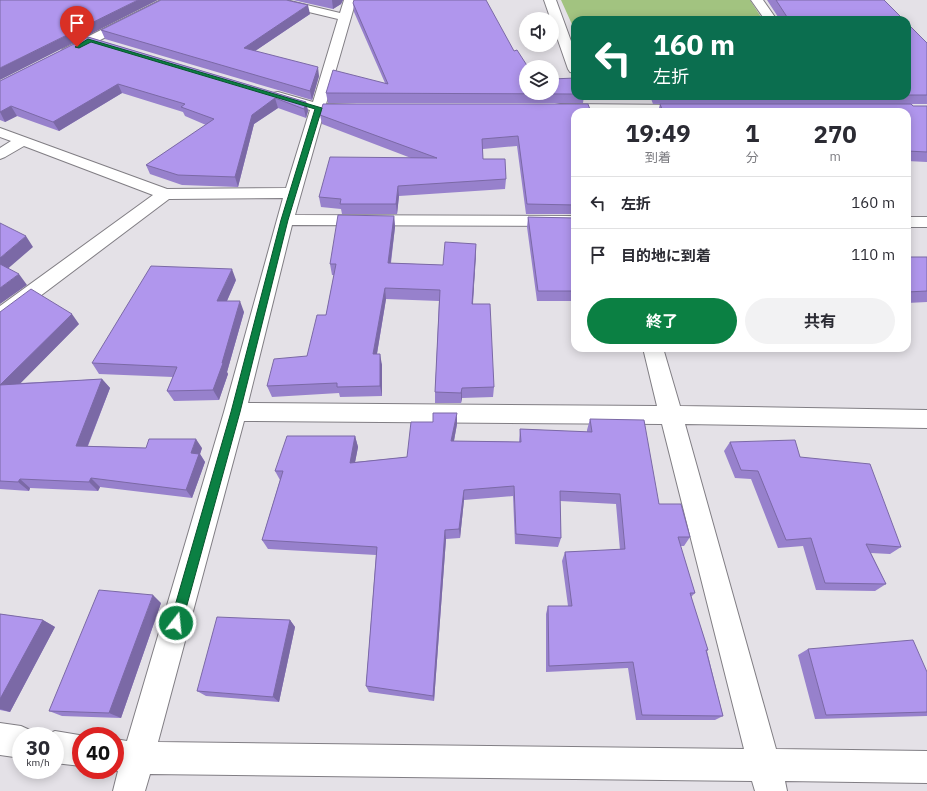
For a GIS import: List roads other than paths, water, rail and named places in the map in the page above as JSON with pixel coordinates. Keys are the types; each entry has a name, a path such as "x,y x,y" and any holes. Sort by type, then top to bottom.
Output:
{"street":[{"path":"56,58 170,0"},
{"path":"271,0 344,17"},
{"path":"129,791 127,756 235,412 292,193 319,108 350,0"},
{"path":"550,0 570,43"},
{"path":"757,0 768,16"},
{"path":"90,40 105,45"},
{"path":"265,92 319,108 366,108"},
{"path":"550,108 589,105 672,108"},
{"path":"0,132 165,194 292,193"},
{"path":"0,154 22,141"},
{"path":"0,316 165,194"},
{"path":"285,220 571,221"},
{"path":"911,222 927,222"},
{"path":"655,352 768,779"},
{"path":"235,412 671,415 927,419"},
{"path":"0,739 12,741"},
{"path":"127,756 768,779 927,767"}]}
